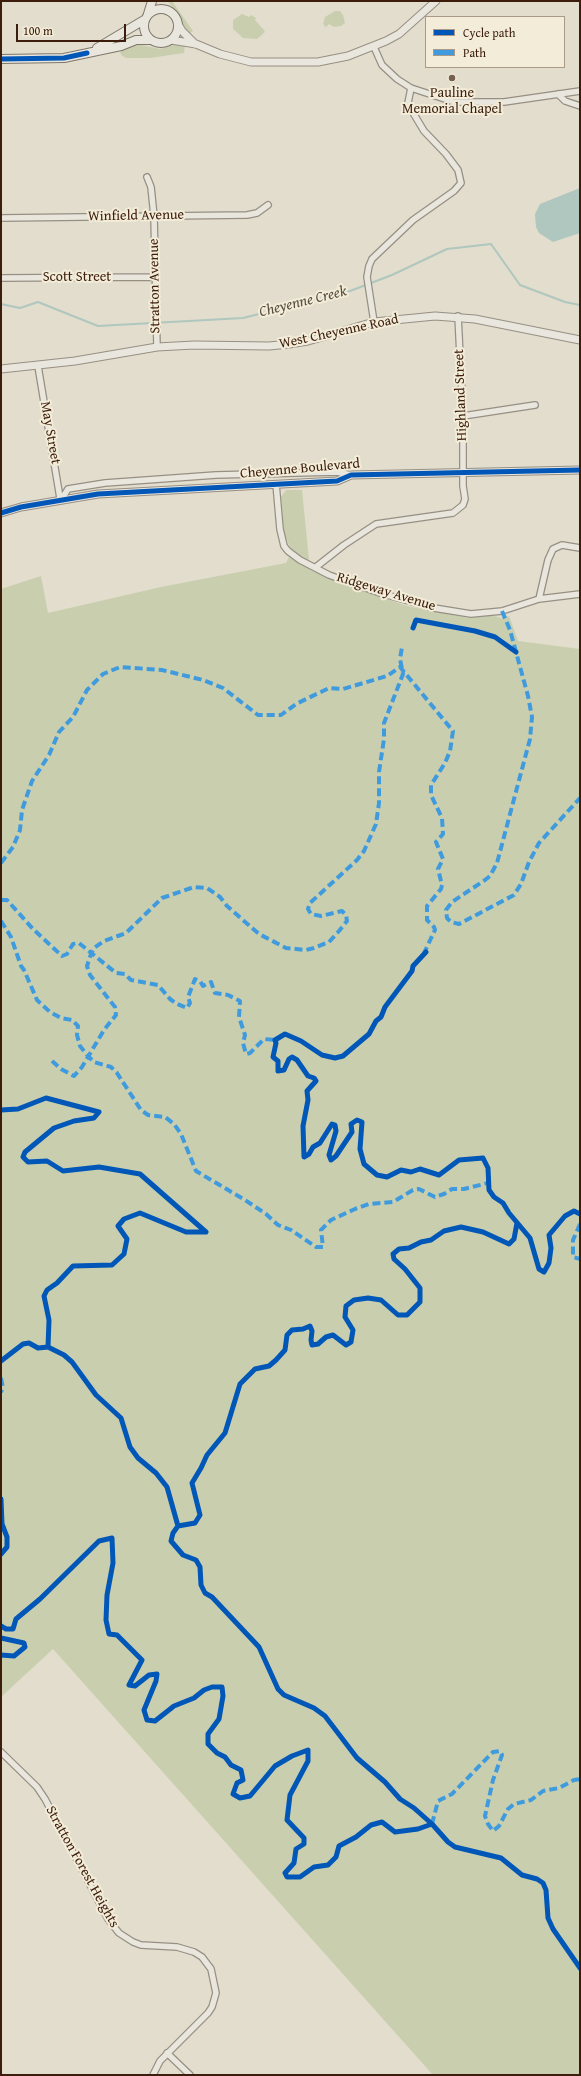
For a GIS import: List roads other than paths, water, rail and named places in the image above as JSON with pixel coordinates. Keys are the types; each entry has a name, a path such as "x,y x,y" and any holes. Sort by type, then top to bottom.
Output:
{"main road":[{"path":"150,40 144,31 146,17 152,1"},
{"path":"1,58 64,58 136,40 150,40 161,44 171,40 175,36 178,24 164,1"},
{"path":"87,53 129,31 156,10 169,11"}],"street":[{"path":"171,40 196,44 239,60 251,62 318,62 348,56 374,47 399,34 436,1"},
{"path":"178,24 182,31 196,44"},
{"path":"374,47 379,60 389,73 411,88 439,98 470,103 504,102 580,91"},
{"path":"374,322 368,279 369,266 378,253 413,220 454,191 462,183 458,170 446,154 424,131 412,111 408,103 411,88"},
{"path":"558,94 566,101 580,106"},
{"name":"Stratton Avenue","path":"147,176 151,187 154,216 156,348"},
{"name":"Winfield Avenue","path":"1,218 247,215 257,214 268,205"},
{"name":"Scott Street","path":"1,278 154,277"},
{"name":"West Cheyenne Road","path":"1,369 38,366 156,348 194,345 269,346 289,344 374,322 410,317 458,316 580,340"},
{"name":"Highland Street","path":"316,567 344,544 376,524 453,513 459,510 465,499 458,316"},
{"name":"May Street","path":"38,366 61,500"},
{"path":"463,416 535,406"},
{"name":"Cheyenne Boulevard","path":"1,513 21,507 61,500 122,492 337,480 351,476 580,470"},
{"name":"Cheyenne Boulevard","path":"61,500 64,492 68,489 105,483 216,475 336,472 351,476"},
{"name":"Ridgeway Avenue","path":"276,484 280,529 284,546 294,556 329,574 387,596 409,603 458,613 471,614 502,611 539,598 580,594"},
{"path":"539,598 548,560 553,549 562,545 580,548"},
{"name":"Stratton Forest Heights","path":"1,1752 37,1788 45,1799 108,1919 119,1933 141,1945 177,1946 194,1952 202,1957 211,1969 216,1993 212,2007 208,2013 160,2060 153,2075"},
{"path":"167,2053 190,2075"}],"waterway":[{"name":"Cheyenne Creek","path":"1,304 20,308 38,302 98,326 243,318 350,291 392,275 447,249 491,244 520,285 565,302 580,305"}],"place":[{"name":"Pauline Memorial Chapel","path":"452,78"}]}
